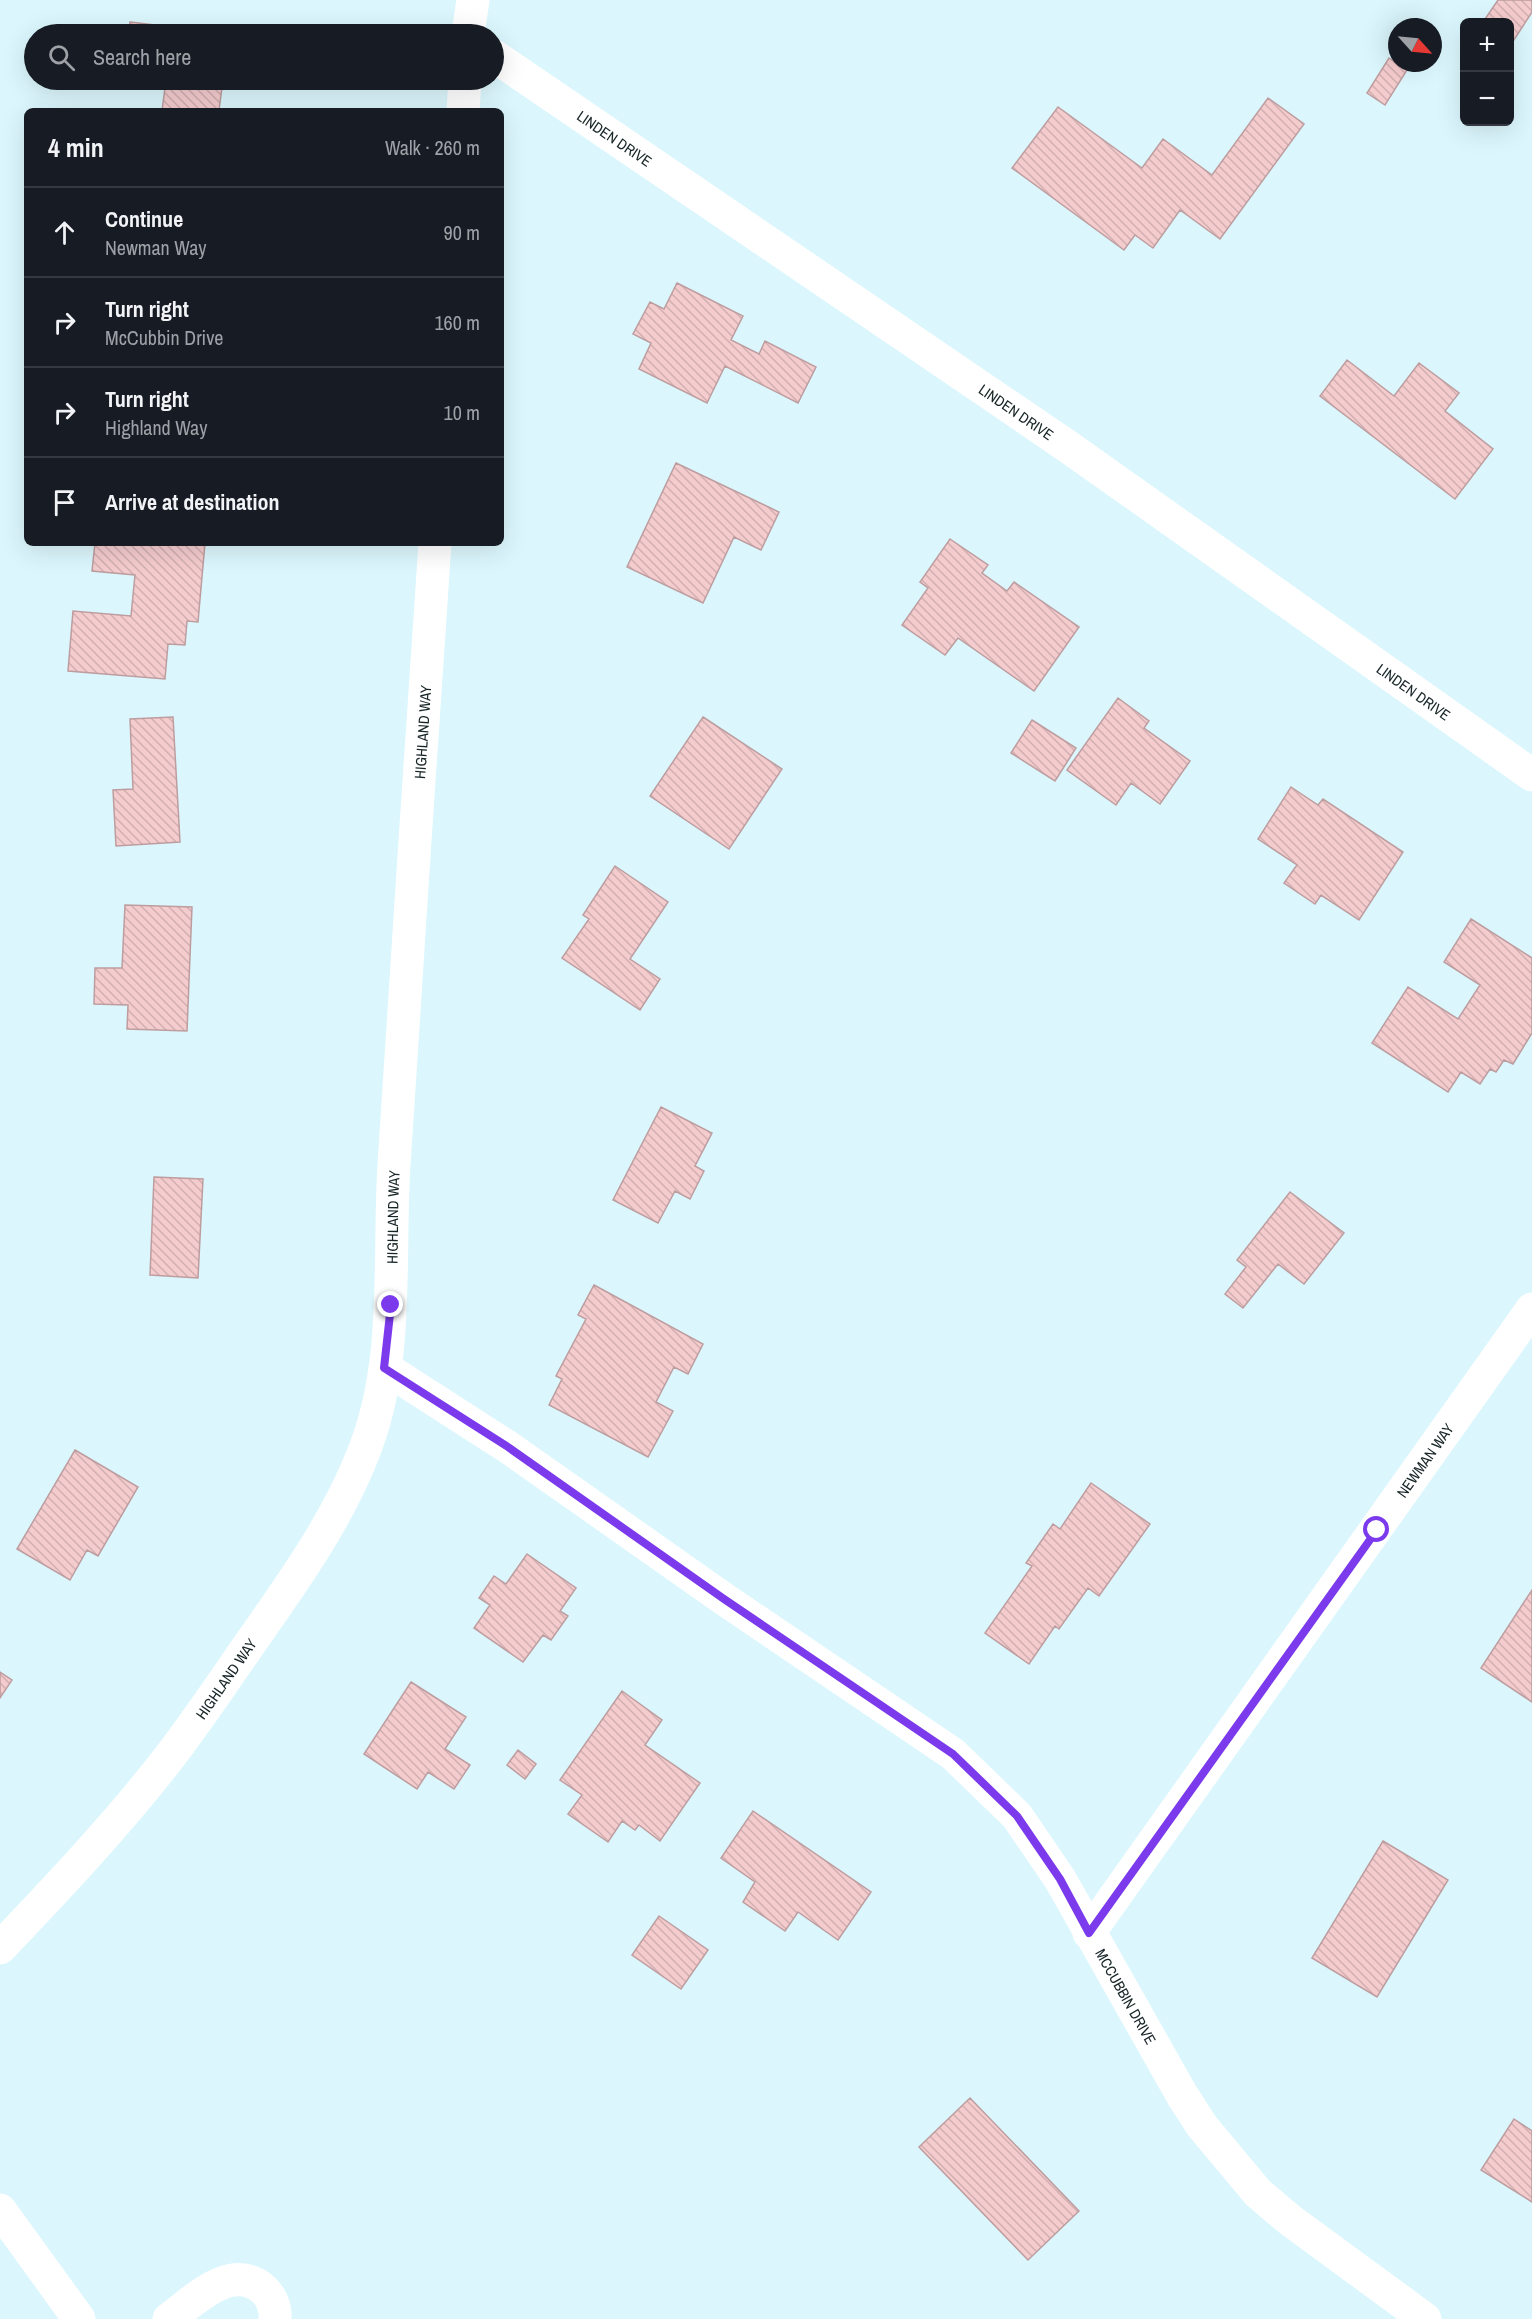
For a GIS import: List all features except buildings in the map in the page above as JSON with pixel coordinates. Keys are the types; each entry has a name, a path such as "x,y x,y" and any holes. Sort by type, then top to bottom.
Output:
{"street":[{"path":"469,24 473,0"},
{"name":"LINDEN DRIVE","path":"504,63 1067,446 1532,775"},
{"path":"463,108 464,90"},
{"name":"HIGHLAND WAY","path":"0,1948 83,1862 165,1763 272,1612 334,1516 364,1453 376,1414 391,1305 393,1180 435,546"},
{"name":"NEWMAN WAY","path":"1089,1933 1532,1309"},
{"name":"MCCUBBIN DRIVE","path":"384,1368 508,1447 724,1599 953,1754 1017,1816 1060,1879 1182,2095 1202,2126 1232,2164 1258,2193 1290,2220 1425,2319"},
{"path":"0,2210 79,2319"},
{"path":"169,2319 213,2287 226,2280 241,2279 254,2283 265,2291 272,2302 275,2319"}],"route":[{"path":"391,1305 384,1368 508,1447 724,1599 953,1754 1017,1816 1060,1879 1089,1933 1377,1530"}]}
